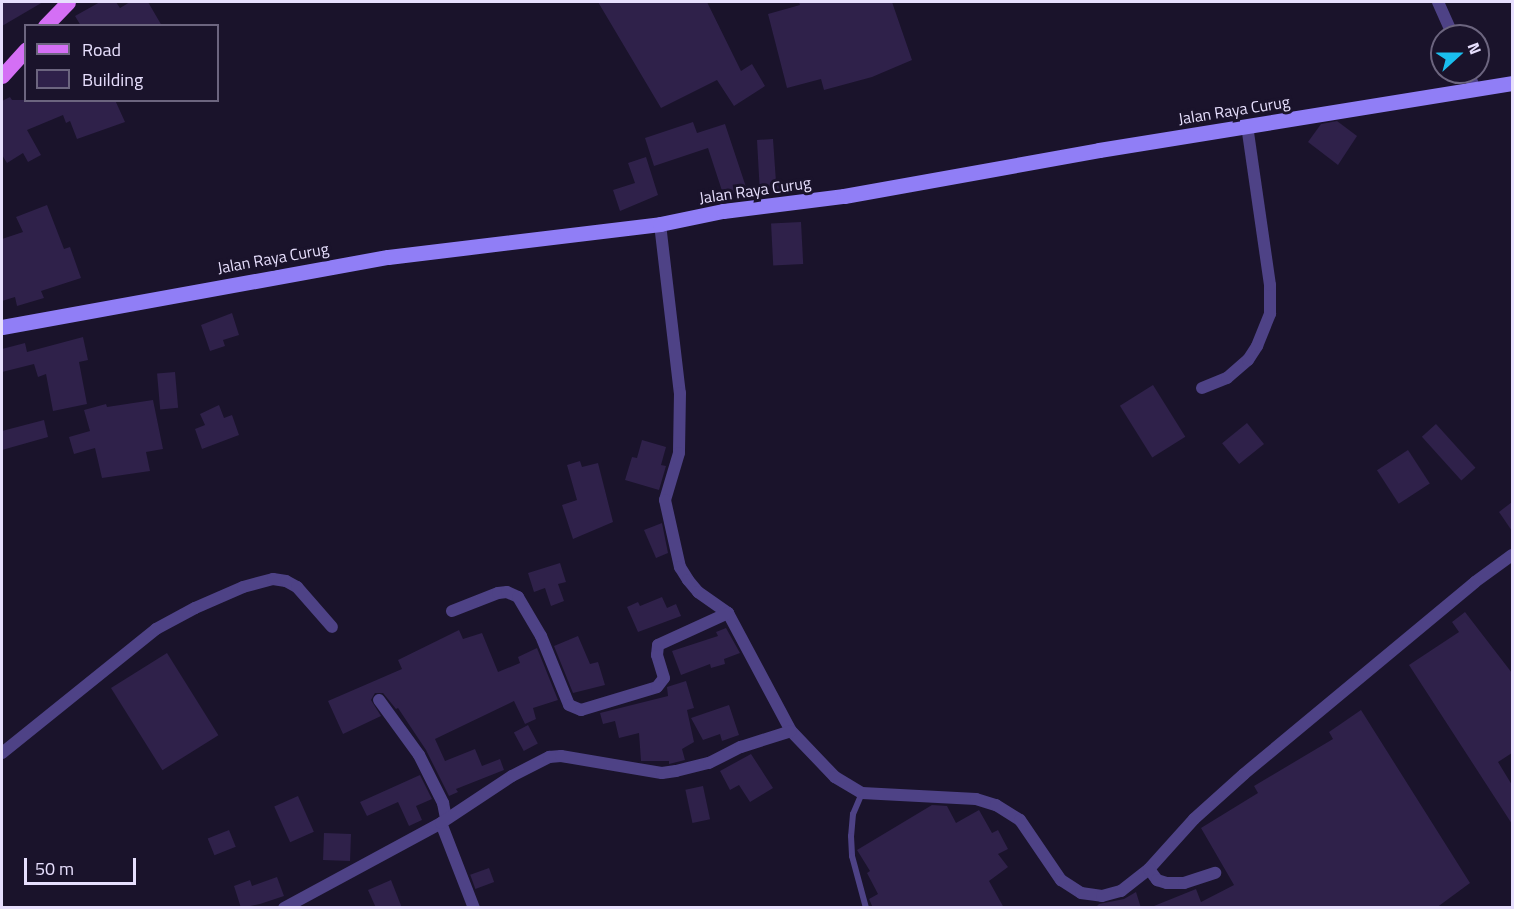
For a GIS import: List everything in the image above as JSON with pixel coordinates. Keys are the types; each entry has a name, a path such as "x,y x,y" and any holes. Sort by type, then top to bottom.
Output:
{"main road":[{"path":"47,24 68,2"},
{"path":"2,76 24,51"}],"street":[{"path":"1438,2 1448,24"},
{"name":"Jalan Raya Curug","path":"2,327 377,259 526,238 660,224 723,212 844,196 1247,126 1512,83"},
{"path":"1473,84 1475,89"},
{"path":"1202,388 1227,378 1248,360 1257,346 1270,314 1270,285 1247,126"},
{"path":"660,224 680,393 679,453 667,487 666,513 680,567 698,592 728,613 791,731 836,777 862,793 976,799 996,805 1020,820 1061,880 1081,893 1102,896 1121,891 1149,869 1194,819 1244,774 1467,589 1512,555"},
{"path":"2,753 156,629 195,608 243,587 273,579 286,581 297,587 332,627"},
{"path":"452,611 498,593 507,592 518,597 541,636 569,705 581,710 657,687 664,678 657,655 658,645 728,613"},
{"path":"379,700 419,755 443,803 443,820 474,908"},
{"path":"284,908 443,820 531,764 549,757 561,756 662,773 709,763 741,747 791,731"},
{"path":"1149,869 1157,880 1167,884 1184,882 1215,873"}],"lane":[{"path":"862,793 853,814 852,856 866,908"}],"building":[{"path":"2,2 43,2 2,26"},
{"path":"100,2 116,2 120,8 130,2 148,2 161,24 80,24 75,16"},
{"path":"598,2 707,2 741,71 752,64 765,86 734,106 717,80 661,108"},
{"path":"799,2 892,2 912,60 872,77 824,90 821,79 787,88 768,14 800,5"},
{"path":"10,97 12,100 24,100 24,102 116,102 125,122 77,139 70,121 66,123 63,115 27,130 41,155 28,162 23,153 7,163 2,155 2,101"},
{"path":"1337,121 1357,136 1338,165 1308,142 1321,124"},
{"path":"693,122 697,133 725,124 748,193 725,200 708,148 654,166 645,138"},
{"path":"773,139 776,182 782,182 780,194 760,194 757,140"},
{"path":"646,157 658,195 620,211 613,190 635,183 628,163"},
{"path":"47,205 64,249 70,247 81,278 41,291 44,298 17,306 15,297 2,301 2,239 23,232 16,217"},
{"path":"801,222 803,264 773,266 771,224"},
{"path":"232,313 239,335 223,340 225,346 210,351 201,325"},
{"path":"83,337 88,360 79,362 87,404 53,411 46,374 38,377 34,364 2,372 2,349 25,343 27,352"},
{"path":"175,372 178,408 160,409 157,374"},
{"path":"1153,385 1185,437 1152,457 1120,406"},
{"path":"153,400 163,449 146,452 150,471 102,478 95,448 74,454 69,437 90,431 84,410 106,404 107,407"},
{"path":"219,405 224,418 232,415 239,435 202,449 195,429 205,425 200,414"},
{"path":"44,420 48,437 2,450 2,431"},
{"path":"1247,423 1264,444 1239,464 1222,443"},
{"path":"1436,424 1475,468 1461,481 1422,437"},
{"path":"642,440 666,447 661,465 666,466 659,490 625,480 632,457 637,458"},
{"path":"1408,450 1430,484 1399,504 1377,470"},
{"path":"580,461 582,467 598,463 613,522 573,539 562,505 577,500 567,465"},
{"path":"1512,502 1512,531 1499,512"},
{"path":"662,523 668,553 656,558 644,530"},
{"path":"560,563 566,582 558,584 564,601 551,606 545,588 534,592 528,573"},
{"path":"662,597 667,608 676,604 681,616 638,632 627,607 638,602 640,606"},
{"path":"1465,612 1512,673 1512,753 1498,762 1512,785 1512,824 1409,665 1459,632 1452,622"},
{"path":"726,628 740,653 724,659 725,664 711,668 710,664 681,675 672,651 718,636 716,632"},
{"path":"459,630 463,639 482,633 498,672 520,663 518,657 537,648 558,700 533,708 536,719 525,724 514,701 435,739 445,761 475,749 482,766 500,759 504,770 456,789 458,792 449,796 426,750 398,708 396,709 383,693 375,693 371,700 381,716 343,734 328,701 402,669 398,660"},
{"path":"578,636 590,664 598,662 605,685 573,693 554,646"},
{"path":"167,653 218,735 162,770 111,688"},
{"path":"686,681 694,708 687,710 694,742 682,749 685,760 669,764 669,761 641,761 639,733 619,738 615,721 603,724 600,713 668,696 667,687"},
{"path":"729,705 739,735 722,741 720,734 703,740 691,718"},
{"path":"1361,710 1470,883 1436,908 1149,908 1196,889 1201,902 1234,885 1201,828 1258,793 1254,786 1333,739 1329,732"},
{"path":"528,725 538,744 524,751 514,733"},
{"path":"751,754 773,788 750,802 739,785 730,790 720,771"},
{"path":"420,775 432,799 416,806 422,820 409,826 398,802 367,816 360,802"},
{"path":"703,786 710,819 692,823 685,790"},
{"path":"298,796 314,832 290,842 274,807"},
{"path":"932,805 947,806 956,823 979,810 992,833 998,830 1008,849 998,854 1008,867 989,881 1004,908 873,908 869,899 878,894 867,873 870,871 857,850"},
{"path":"229,830 236,847 214,855 208,839"},
{"path":"324,833 351,834 350,861 323,860"},
{"path":"489,868 494,882 475,889 470,875"},
{"path":"277,877 284,896 241,908 234,886 250,880 252,886"},
{"path":"391,880 402,908 376,908 368,890"},
{"path":"1136,892 1141,908 1095,908 1099,904 1124,899"}]}
